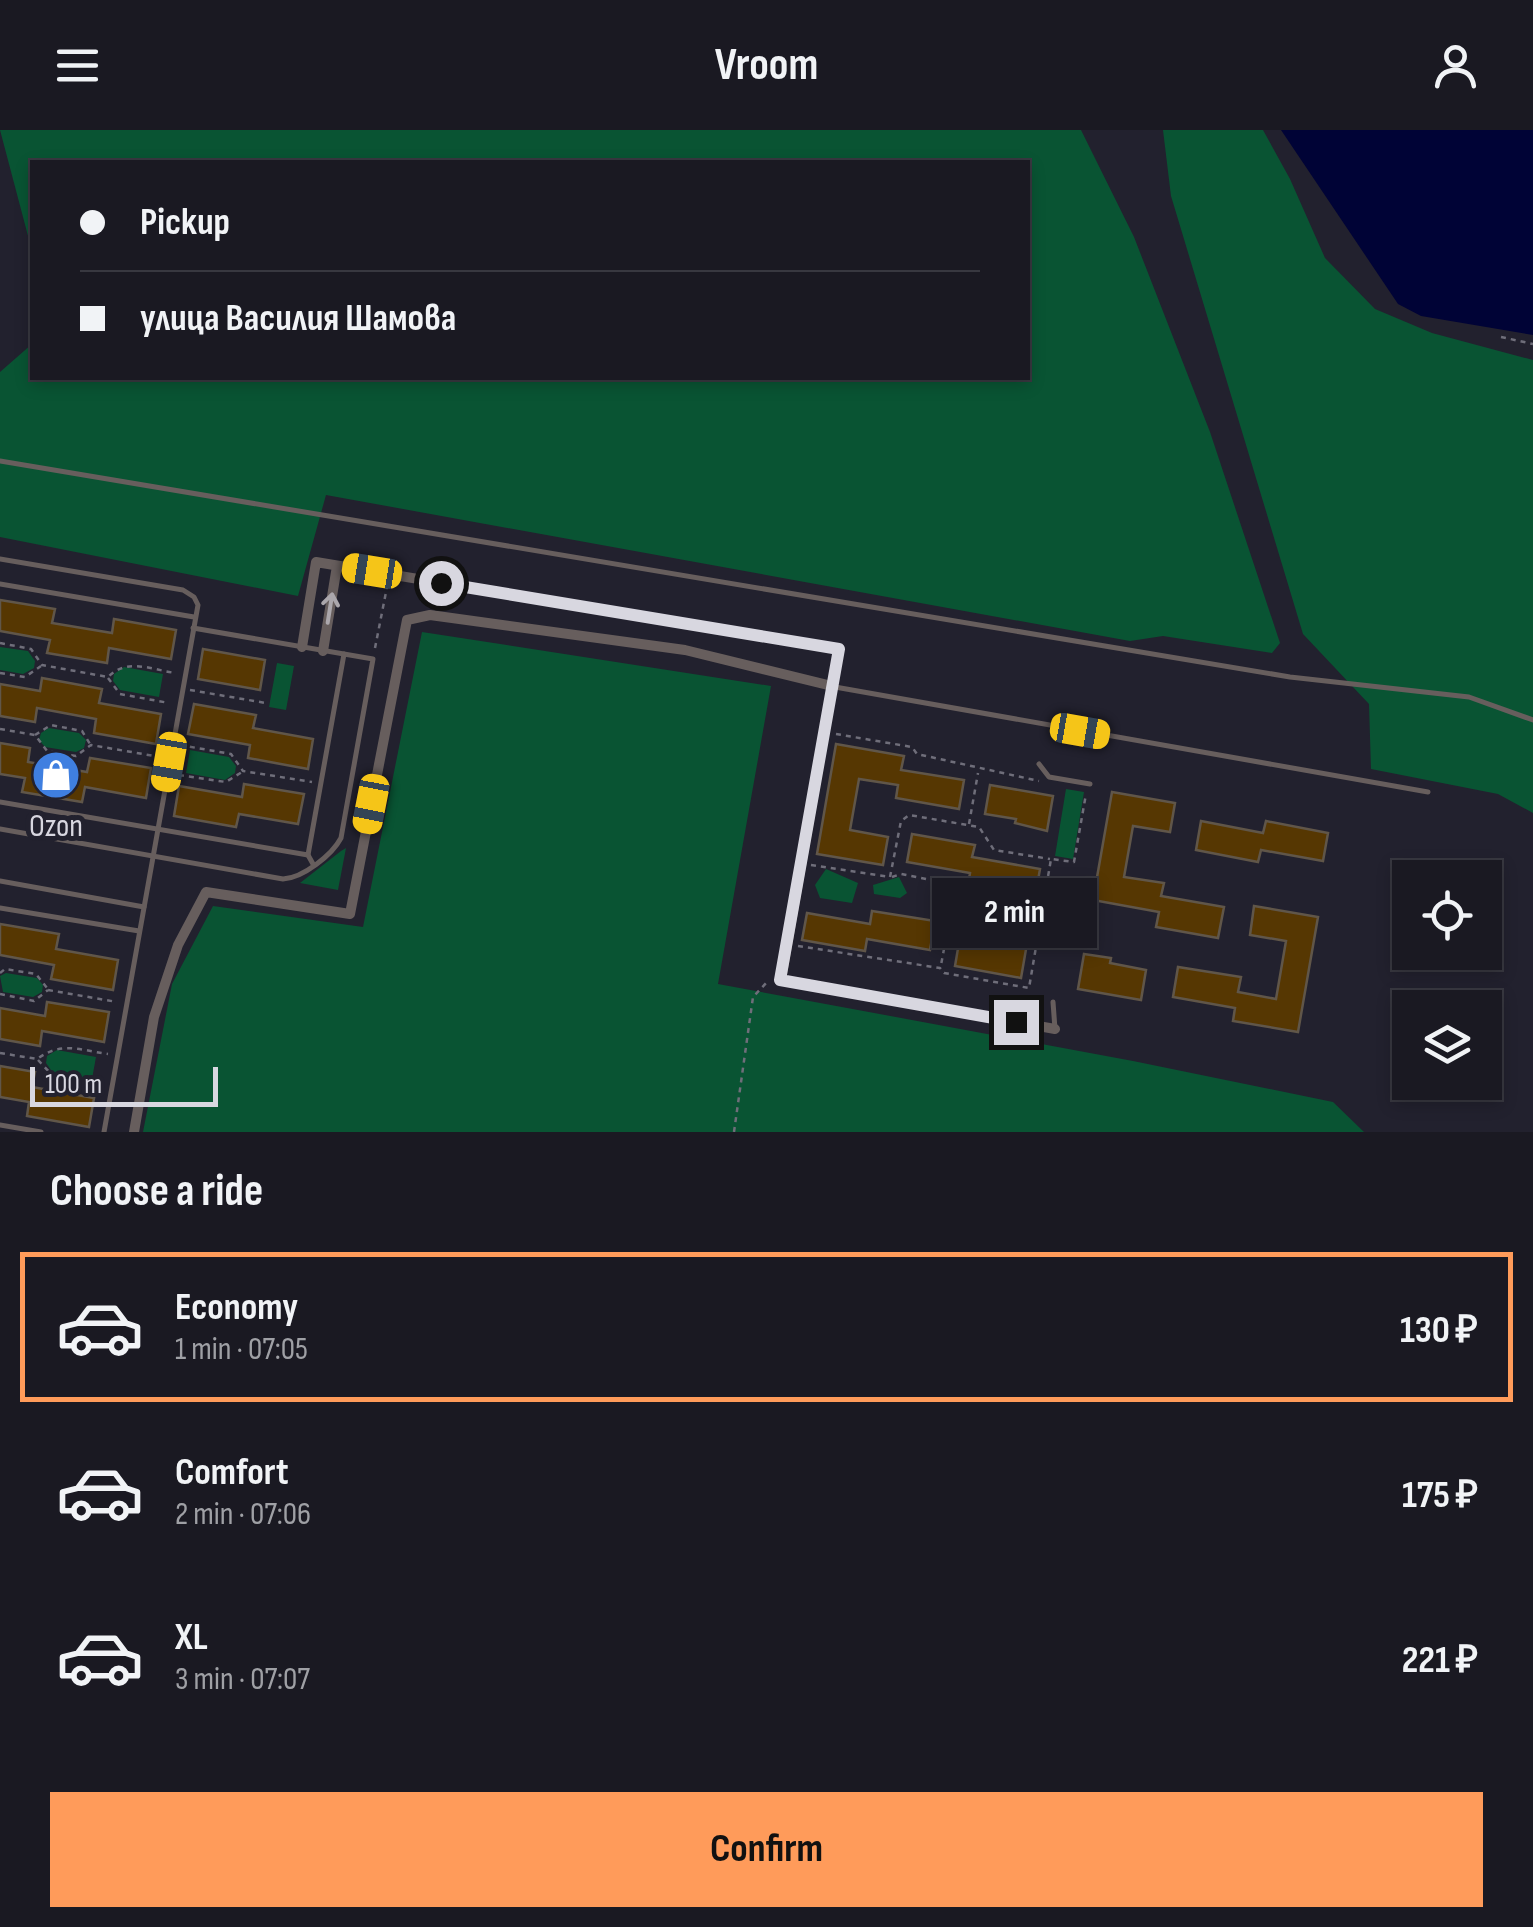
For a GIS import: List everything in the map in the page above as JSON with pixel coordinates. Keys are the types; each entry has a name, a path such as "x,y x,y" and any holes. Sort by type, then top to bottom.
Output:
{"street":[{"path":"302,647 316,562 839,649 780,980 1055,1028"},
{"path":"323,651 337,566"},
{"path":"134,1132 154,1017 178,945 206,892 350,914 407,620 430,614 685,650 832,686"}],"lane":[{"path":"0,461 1290,677 1469,698 1533,720"},
{"path":"0,559 183,590 196,602 104,1132"},
{"path":"0,584 195,617"},
{"path":"0,829 283,879 298,876 334,849 341,838 373,659 193,628"},
{"path":"314,864 308,855 344,654"},
{"path":"832,686 1428,792"},
{"path":"1039,764 1049,776 1088,786"},
{"path":"0,802 308,855"},
{"path":"0,882 144,907"},
{"path":"0,908 139,931"},
{"path":"1053,1002 1055,1028"},
{"path":"0,1125 42,1132"}],"path":[{"path":"1502,337 1533,344"},
{"path":"0,643 31,649 42,665"},
{"path":"0,673 25,677 42,665 108,676 120,694 169,703"},
{"path":"108,676 125,665 174,673"},
{"path":"188,690 266,704"},
{"path":"0,729 35,735 52,724 82,730 90,745"},
{"path":"834,734 912,747 917,754 1051,783"},
{"path":"35,735 47,751 76,756 90,745 160,757"},
{"path":"179,744 228,753 243,771"},
{"path":"968,826 979,770"},
{"path":"174,774 222,782 243,771 316,783"},
{"path":"890,877 900,821 909,815 978,827 994,850 1074,862 1088,786"},
{"path":"796,946 940,968 944,973 1028,988 1052,859"},
{"path":"809,865 890,877 901,874 956,885 940,968"},
{"path":"0,973 5,969 36,974 48,990 117,1002"},
{"path":"734,1132 753,997 774,977"},
{"path":"0,994 34,1001 48,990"},
{"path":"38,1059 56,1047 108,1054"},
{"path":"0,1053 38,1059 52,1075 102,1084"}],"green space":[{"path":"0,130 1081,130 1134,237 1210,432 1280,643 1272,653 1163,636 1130,641 326,495 298,596 0,537 0,372 30,346 30,380 1030,380 1030,160 30,160 30,243"},
{"path":"1163,130 1263,130 1325,258 1375,309 1432,333 1533,360 1533,813 1498,794 1371,769 1369,704 1303,634 1171,196"},
{"path":"422,632 771,686 718,984 1333,1102 1364,1132 143,1132 172,984 213,906 363,927"},
{"path":"0,647 28,651 35,661 34,668 23,674 0,670"},
{"path":"277,663 294,666 286,710 269,707"},
{"path":"124,667 163,674 159,697 120,690 113,681 114,674"},
{"path":"49,728 79,733 86,740 84,748 76,752 45,747 39,740"},
{"path":"190,750 229,757 236,766 235,773 225,780 186,773"},
{"path":"1066,789 1084,792 1073,859 1055,856"},
{"path":"346,848 338,890 300,883 341,851"},
{"path":"826,869 858,883 852,903 820,898 815,885"},
{"path":"899,877 907,893 900,898 874,894 873,885"},
{"path":"6,973 37,978 43,985 42,992 33,997 3,992 0,976"},
{"path":"57,1050 96,1057 92,1079 53,1073 46,1063 47,1056"}],"shaded area":[{"path":"1281,130 1533,130 1533,335 1421,316 1398,304"}],"building":[{"path":"0,600 55,609 52,623 112,633 114,619 176,630 171,659 109,648 107,663 47,653 50,640 0,631"},
{"path":"203,649 265,660 260,690 198,679"},
{"path":"42,678 102,689 99,703 161,714 156,744 94,733 96,719 37,708 35,722 0,716 0,684 40,691"},
{"path":"194,704 256,715 253,728 313,739 308,769 248,758 250,745 188,734"},
{"path":"0,743 30,748 28,762 87,772 90,758 151,768 146,798 85,787 82,802 22,792 25,778 0,774"},
{"path":"836,744 904,756 901,770 964,780 959,809 896,798 898,785 859,779 850,830 888,837 883,865 817,854"},
{"path":"244,784 304,794 298,824 239,814 236,827 174,816 179,786 242,797"},
{"path":"990,785 1053,796 1047,831 1015,823 1016,819 985,814"},
{"path":"1112,792 1175,803 1170,832 1133,826 1124,877 1164,883 1161,896 1224,907 1218,938 1156,927 1159,912 1093,900"},
{"path":"1201,821 1263,833 1266,821 1328,833 1323,861 1261,850 1258,862 1196,850"},
{"path":"912,834 975,845 972,857 1040,869 1021,978 955,966 960,937 998,943 1007,892 968,885 970,873 907,862"},
{"path":"1254,906 1318,917 1298,1032 1233,1021 1235,1008 1173,997 1178,967 1241,977 1238,992 1276,999 1286,941 1250,935"},
{"path":"872,911 935,921 930,950 867,939 865,951 802,940 807,913 870,924"},
{"path":"0,924 59,934 56,949 118,960 113,990 51,979 54,965 0,955"},
{"path":"1084,954 1146,970 1141,1000 1078,989"},
{"path":"47,1002 109,1012 104,1042 42,1031 40,1046 0,1039 0,1008 45,1016"},
{"path":"0,1066 35,1072 32,1087 94,1098 89,1127 27,1116 29,1102 0,1097"}],"place":[{"name":"Ozon","path":"56,775"}],"route":[{"path":"441,583 839,649 780,980 1016,1022"}]}
